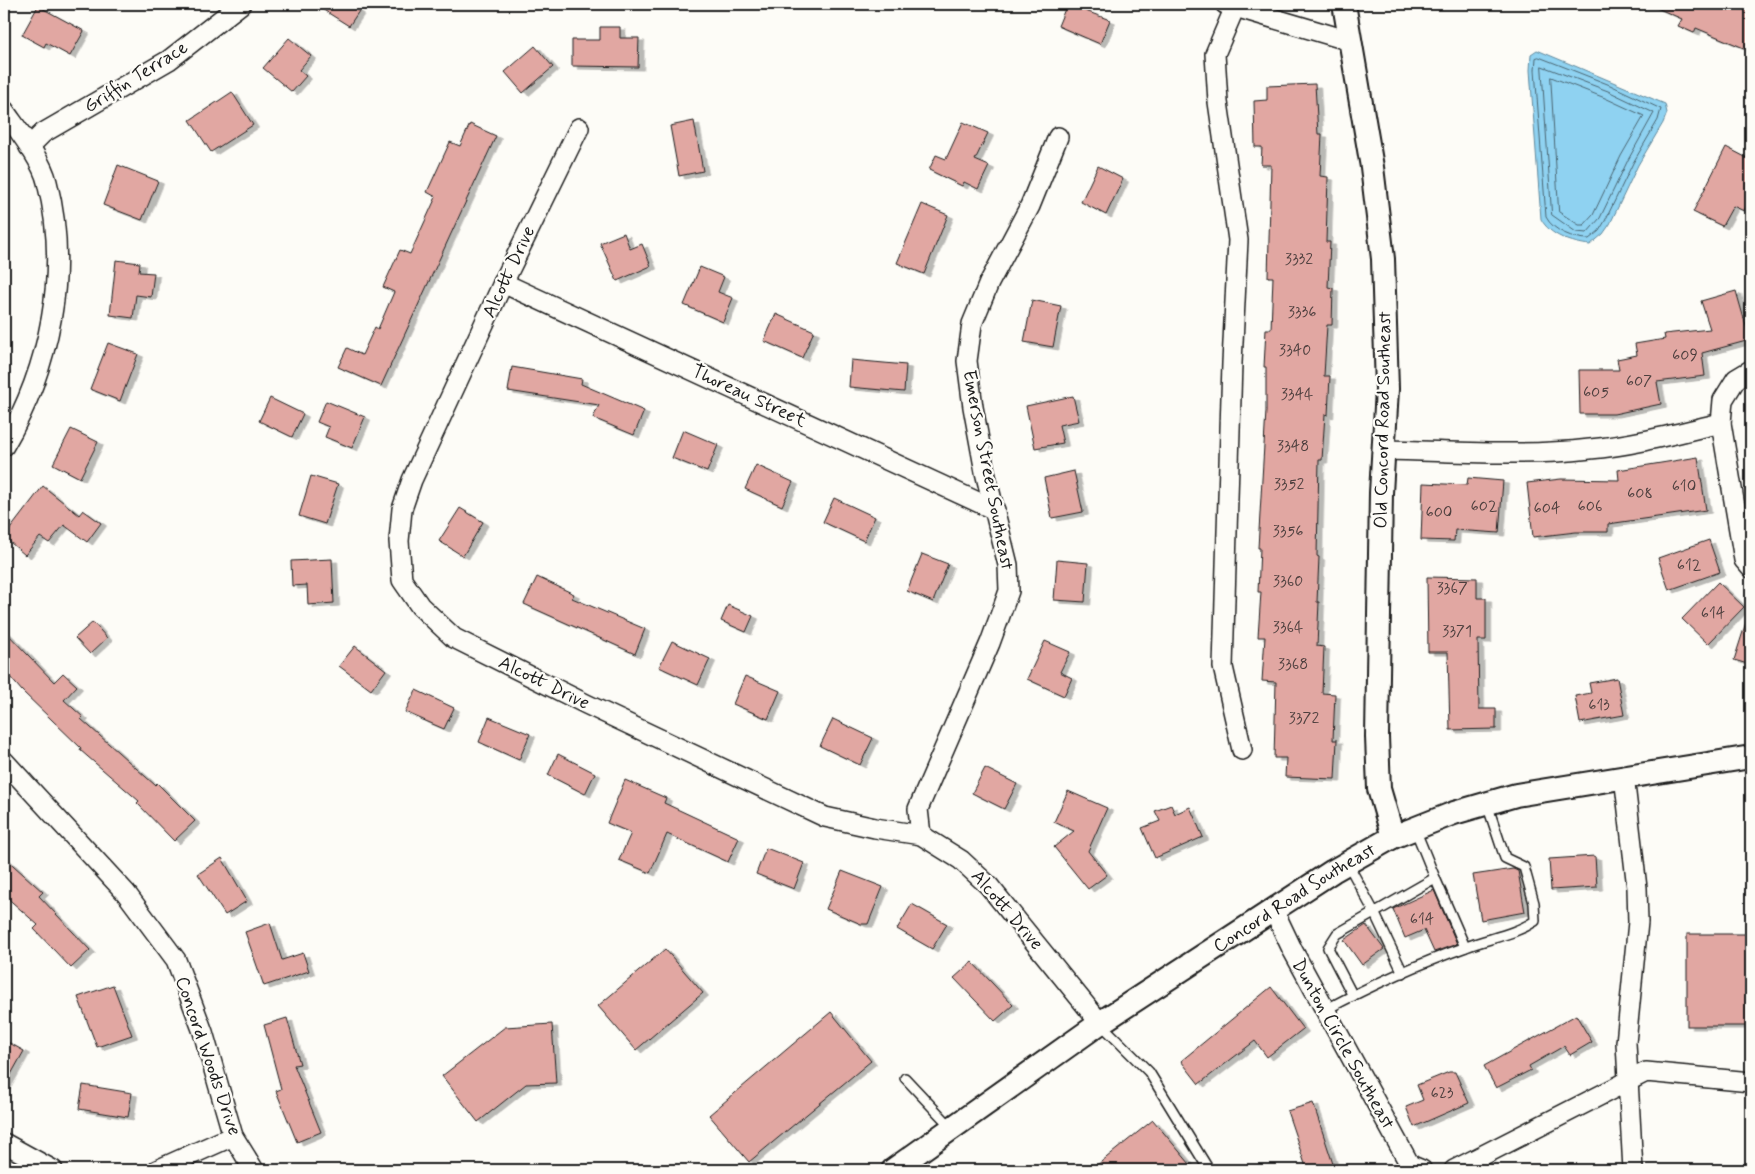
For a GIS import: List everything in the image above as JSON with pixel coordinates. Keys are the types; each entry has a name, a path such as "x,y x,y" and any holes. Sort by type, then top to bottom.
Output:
{"street":[{"name":"Griffin Terrace","path":"29,147 43,132 169,60 241,4"},
{"name":"Old Concord Road Southeast","path":"1344,4 1372,167 1383,259 1387,389 1377,736 1379,789 1393,837"},
{"path":"1242,750 1223,667 1232,363 1238,240 1218,102 1215,54 1229,5 1350,41"},
{"path":"4,110 29,147 47,180 56,240 55,301 44,354 21,417 4,446"},
{"name":"Alcott Drive","path":"579,128 450,393 402,509 399,541 402,580 420,606 454,638 825,817 875,828 921,835 961,860 989,886 1100,1022"},
{"name":"Emerson Street Southeast","path":"921,835 918,808 990,643 1009,591 1008,566 973,407 967,361 972,324 989,282 1030,206 1058,137"},
{"name":"Thoreau Street","path":"503,283 995,510"},
{"path":"1751,370 1736,379 1723,400 1721,423 1744,560 1751,568"},
{"path":"1384,450 1524,452 1588,450 1634,444 1721,423"},
{"name":"Concord Road Southeast","path":"893,1170 1100,1022 1273,909 1393,837 1414,828 1516,795 1624,776 1751,757"},
{"name":"Concord Woods Drive","path":"4,761 126,893 176,960 203,1032 233,1136 254,1170"},
{"path":"1624,776 1637,888 1638,922 1626,1043 1633,1170"},
{"name":"Dunton Circle Southeast","path":"1273,909 1293,951 1410,1165 1422,1170"},
{"path":"1454,1170 1646,1072 1751,1082"},
{"path":"157,1170 233,1136"},
{"path":"4,1143 53,1170"}],"lane":[{"path":"1325,1010 1403,973 1465,947 1522,929 1535,921 1534,903 1524,867 1505,858 1487,804"},
{"path":"1414,828 1465,947"},
{"path":"1347,863 1374,912 1403,973"},
{"path":"1352,996 1328,948 1337,934 1435,878"},
{"path":"1100,1022 1149,1072 1209,1170"},
{"path":"905,1078 952,1128"}],"water":[{"path":"1537,50 1665,104 1667,113 1663,123 1638,165 1610,224 1603,234 1590,245 1562,238 1550,230 1541,219 1530,70 1531,54"}],"building":[{"path":"314,4 348,4 359,11 349,26"},
{"path":"1067,4 1110,20 1100,44 1058,26"},
{"path":"1648,4 1751,4 1751,51 1696,28 1694,33 1678,26 1682,19"},
{"path":"38,6 84,31 70,56 46,43 44,47 22,35"},
{"path":"600,27 620,27 620,38 639,38 638,67 572,66 572,40 600,40"},
{"path":"289,38 311,56 299,70 306,76 292,92 263,68"},
{"path":"535,46 553,67 523,93 505,72"},
{"path":"1315,84 1318,134 1322,134 1320,176 1328,177 1326,242 1330,242 1328,287 1333,288 1332,325 1327,325 1324,376 1330,376 1328,415 1325,414 1322,460 1319,460 1317,602 1319,602 1317,646 1324,647 1322,693 1335,694 1333,740 1337,740 1335,779 1285,777 1286,758 1274,758 1276,682 1262,681 1265,637 1258,637 1261,592 1258,592 1260,548 1258,548 1266,411 1266,367 1264,367 1266,329 1271,329 1273,277 1268,277 1271,165 1261,165 1262,147 1255,147 1254,101 1267,100 1267,86"},
{"path":"232,92 253,125 211,152 190,120"},
{"path":"694,121 703,171 679,176 670,126"},
{"path":"963,122 988,133 975,160 989,166 978,189 964,182 962,186 929,170 936,155 946,159"},
{"path":"470,124 496,136 381,386 338,367 347,348 362,355 375,327 378,329 394,292 383,287 400,250 410,254 436,197 427,192 450,142 460,146"},
{"path":"1726,147 1751,160 1751,196 1744,211 1733,206 1722,226 1693,212"},
{"path":"118,165 158,181 142,220 103,205"},
{"path":"1098,166 1123,179 1106,215 1081,202"},
{"path":"922,204 948,215 924,274 897,263"},
{"path":"624,233 630,249 642,244 651,266 617,281 600,243"},
{"path":"116,260 140,263 139,272 154,273 151,297 136,295 133,318 110,315"},
{"path":"700,267 724,277 718,292 733,298 723,322 684,305"},
{"path":"1736,291 1750,340 1702,353 1705,376 1657,382 1661,404 1614,414 1580,414 1579,370 1619,370 1617,359 1637,355 1635,344 1665,339 1664,334 1710,329 1701,301"},
{"path":"1032,300 1061,306 1053,347 1024,342"},
{"path":"776,314 814,331 802,358 764,341"},
{"path":"108,343 138,354 120,401 90,389"},
{"path":"851,360 906,365 904,392 849,387"},
{"path":"512,367 582,379 581,384 644,411 634,435 593,418 599,405 508,391"},
{"path":"1073,396 1079,421 1059,425 1063,443 1035,448 1026,406"},
{"path":"270,398 303,414 292,437 259,421"},
{"path":"326,401 365,417 352,448 325,437 329,427 317,422"},
{"path":"71,429 98,442 80,478 53,464"},
{"path":"683,430 718,445 707,472 672,458"},
{"path":"1698,457 1706,510 1608,524 1608,532 1576,532 1533,537 1527,483 1561,479 1619,480 1618,470"},
{"path":"756,465 793,482 782,506 745,489"},
{"path":"1074,471 1083,512 1052,518 1044,478"},
{"path":"311,476 338,484 325,524 299,516"},
{"path":"1468,478 1503,481 1499,533 1455,530 1454,541 1421,540 1423,483 1467,485"},
{"path":"43,486 79,515 83,510 101,523 87,542 64,525 49,543 40,537 25,555 4,537"},
{"path":"834,498 875,517 864,541 823,522"},
{"path":"460,508 483,522 463,556 439,541"},
{"path":"1709,540 1720,572 1669,590 1658,558"},
{"path":"922,554 948,564 933,602 907,591"},
{"path":"332,559 334,603 308,605 307,585 292,586 291,561"},
{"path":"1057,560 1088,563 1085,602 1054,600"},
{"path":"537,577 574,594 572,598 645,629 635,654 524,604"},
{"path":"1427,577 1477,578 1477,598 1486,598 1486,640 1478,640 1479,709 1496,709 1496,729 1450,730 1448,652 1428,652"},
{"path":"1718,582 1744,607 1708,644 1682,619"},
{"path":"728,605 753,616 746,632 721,621"},
{"path":"1748,616 1751,616 1751,665 1734,660"},
{"path":"93,622 107,638 90,654 75,638"},
{"path":"4,630 54,682 63,673 77,686 64,700 83,717 81,719 155,785 157,783 195,821 174,841 137,803 139,801 80,750 81,748 22,691 4,670"},
{"path":"672,641 710,659 698,685 659,667"},
{"path":"1045,641 1070,652 1060,672 1072,678 1064,696 1027,679"},
{"path":"355,646 386,670 371,690 339,666"},
{"path":"745,676 780,691 768,719 733,704"},
{"path":"1617,678 1624,715 1580,723 1575,696 1591,693 1589,683"},
{"path":"416,690 454,708 444,729 405,712"},
{"path":"489,717 530,734 519,760 479,742"},
{"path":"833,719 873,738 860,765 820,746"},
{"path":"558,754 595,773 585,794 548,775"},
{"path":"985,768 1017,784 1004,809 972,793"},
{"path":"625,780 666,798 664,803 739,838 728,862 667,834 650,873 619,860 631,833 607,823"},
{"path":"1068,791 1107,808 1088,851 1107,875 1088,889 1054,847 1074,831 1054,822"},
{"path":"1171,805 1175,814 1190,807 1203,837 1155,858 1142,828 1160,821 1155,811"},
{"path":"766,848 804,863 794,889 756,874"},
{"path":"1595,856 1597,887 1551,890 1549,859"},
{"path":"4,857 43,892 39,896 90,950 71,968 34,929 38,925 4,895"},
{"path":"222,858 247,901 225,915 198,874"},
{"path":"1513,869 1518,871 1525,912 1481,920 1473,875"},
{"path":"842,871 883,887 868,924 861,924 826,909"},
{"path":"1434,890 1457,944 1434,952 1424,930 1405,938 1393,909"},
{"path":"912,904 947,924 932,949 897,929"},
{"path":"270,923 282,960 303,953 309,971 264,986 245,932"},
{"path":"1366,925 1384,949 1362,965 1344,940"},
{"path":"1687,934 1751,934 1751,1026 1687,1026"},
{"path":"665,949 703,993 636,1050 598,1006"},
{"path":"972,962 1013,1005 995,1021 954,978"},
{"path":"113,985 132,1035 97,1047 78,997"},
{"path":"1271,987 1303,1029 1267,1057 1255,1041 1199,1084 1181,1061"},
{"path":"831,1012 871,1061 749,1162 709,1115"},
{"path":"1576,1015 1592,1042 1570,1055 1564,1046 1529,1066 1531,1070 1496,1088 1484,1066"},
{"path":"287,1018 300,1064 294,1065 321,1132 297,1142 276,1091 281,1089 264,1025"},
{"path":"552,1024 556,1083 526,1084 478,1122 442,1076 505,1027"},
{"path":"4,1040 24,1051 4,1087"},
{"path":"1449,1072 1455,1072 1469,1103 1414,1127 1406,1107 1423,1100 1417,1085"},
{"path":"83,1085 132,1093 128,1117 79,1109"},
{"path":"1313,1103 1335,1170 1307,1170 1287,1111"},
{"path":"1153,1120 1195,1170 1091,1170"}]}
